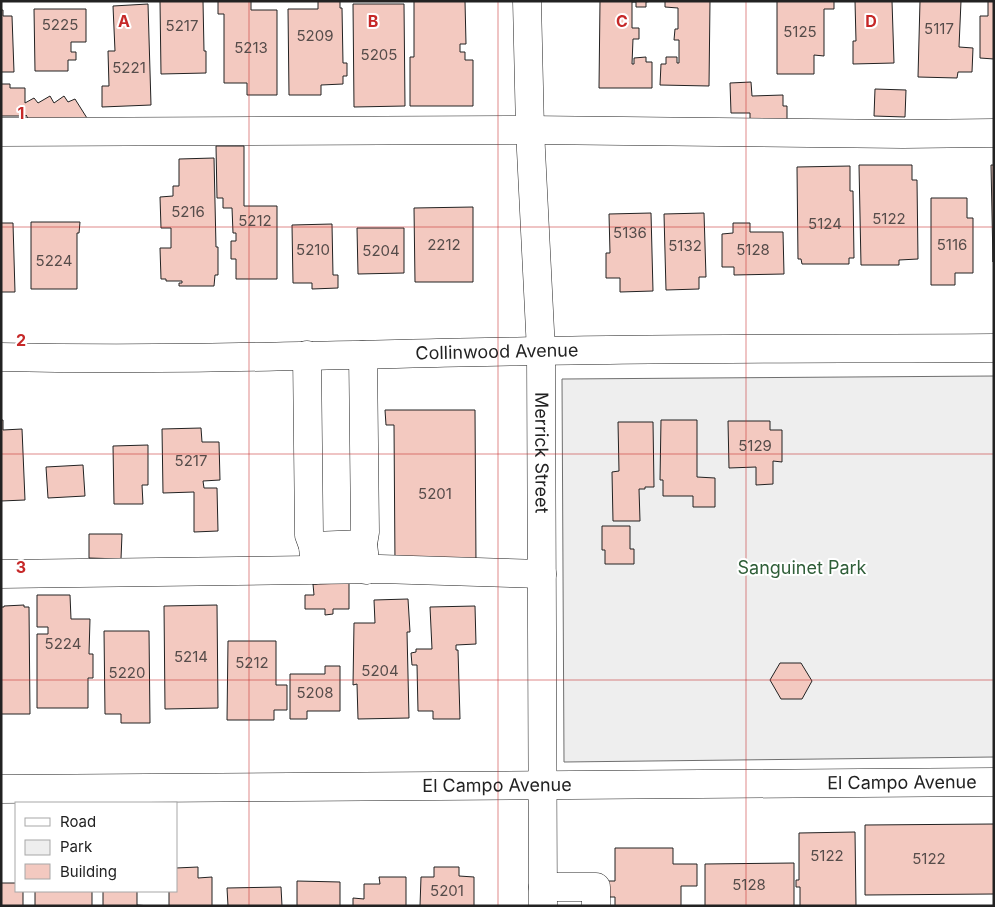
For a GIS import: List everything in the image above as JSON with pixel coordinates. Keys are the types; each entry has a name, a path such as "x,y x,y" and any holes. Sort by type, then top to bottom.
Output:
{"street":[{"name":"Merrick Street","path":"527,1 530,130 541,351 543,896"},
{"path":"1,132 530,130 903,134 994,133"},
{"name":"Collinwood Avenue","path":"1,357 59,358 541,351 994,348"},
{"path":"307,355 309,535 314,558"},
{"path":"363,355 364,557"},
{"path":"1,574 364,557 542,574"},
{"name":"El Campo Avenue","path":"1,789 994,782"},
{"path":"543,896 596,887 596,906"}],"green space":[{"name":"Sanguinet Park","path":"994,376 994,757 564,762 562,379"}],"building":[{"path":"160,1 203,1 206,73 161,74"},
{"path":"218,1 251,1 251,10 277,10 277,95 247,95 247,83 224,83 224,14 218,14"},
{"path":"318,1 340,1 340,8 342,8 343,63 347,63 347,76 343,76 343,84 321,85 321,95 289,95 288,9 318,9"},
{"path":"414,1 465,1 466,44 460,44 460,52 465,52 465,60 473,60 473,106 410,106 410,57 414,57"},
{"path":"600,1 653,1 646,2 646,7 636,7 636,2 632,2 632,28 639,28 639,39 633,39 632,64 634,64 634,58 646,57 646,62 652,62 652,88 599,88"},
{"path":"665,1 710,1 709,86 660,85 661,64 666,64 666,57 677,57 677,63 679,63 679,40 674,40 675,29 678,29 678,8 665,7"},
{"path":"777,1 834,1 834,9 824,9 824,56 814,55 814,74 777,74"},
{"path":"855,1 892,1 894,63 853,64 853,41 856,41"},
{"path":"920,1 961,1 959,47 973,48 972,72 958,72 957,78 918,77"},
{"path":"988,1 994,1 994,59 980,58 980,16 988,16"},
{"path":"148,4 151,105 102,107 102,86 109,86 108,51 115,51 113,6"},
{"path":"353,4 404,4 405,106 354,107"},
{"path":"34,9 86,9 86,42 71,42 71,52 76,52 76,60 68,60 68,71 35,71"},
{"path":"1,10 3,10 3,16 12,16 14,72 1,72"},
{"path":"751,82 752,96 783,95 783,106 787,106 787,120 750,121 750,113 731,113 730,83"},
{"path":"1,84 10,84 10,88 25,88 25,103 34,98 38,103 50,96 54,103 64,96 68,102 75,99 92,126 33,127 26,115 1,116"},
{"path":"875,89 906,90 905,117 874,116"},
{"path":"216,146 244,146 244,206 277,206 277,279 236,279 236,259 231,259 231,241 236,241 236,233 233,233 232,208 223,208 223,198 217,198"},
{"path":"214,158 218,275 215,275 214,286 179,286 179,283 182,283 182,281 166,281 166,279 161,279 160,248 171,248 171,228 161,228 160,197 173,196 173,186 179,186 179,159"},
{"path":"859,165 912,165 912,180 917,180 918,259 899,260 899,265 861,265"},
{"path":"991,165 994,165 993,262"},
{"path":"850,166 850,191 853,191 854,258 849,258 849,264 802,264 801,259 798,259 797,167"},
{"path":"931,198 967,198 967,218 973,218 973,273 955,273 955,285 931,285"},
{"path":"473,207 473,282 415,282 414,208"},
{"path":"651,213 653,291 620,292 620,278 606,278 606,253 610,253 609,214"},
{"path":"704,213 706,277 699,277 699,289 666,290 664,214"},
{"path":"31,222 80,222 79,233 77,233 77,289 31,289"},
{"path":"1,223 13,223 15,292 1,292"},
{"path":"733,223 750,223 750,232 783,232 784,274 734,275 734,267 722,267 722,234 733,233"},
{"path":"332,224 333,275 338,275 338,288 312,289 312,283 293,283 292,225"},
{"path":"357,228 404,228 404,273 358,274"},
{"path":"385,410 475,410 476,565 395,565 394,425 386,425"},
{"path":"1,420 3,420 3,430 22,429 25,500 1,501"},
{"path":"661,420 697,420 697,477 715,478 715,507 693,507 693,496 663,496 663,480 660,480"},
{"path":"728,421 770,421 770,430 782,430 782,462 773,461 773,484 756,485 756,467 729,468"},
{"path":"618,422 653,422 654,487 639,489 640,521 613,521 612,472 619,471"},
{"path":"201,428 202,442 219,442 220,480 203,481 204,488 217,488 218,531 194,532 194,492 163,493 162,429"},
{"path":"148,445 148,485 142,485 143,504 114,504 113,446"},
{"path":"83,465 85,496 48,498 46,467"},
{"path":"602,526 630,526 630,549 634,549 634,564 605,564 605,550 602,550"},
{"path":"89,534 122,534 121,559 89,558"},
{"path":"349,583 349,609 333,609 333,614 325,615 325,609 305,609 305,595 314,595 313,584"},
{"path":"37,595 70,595 71,619 90,619 89,654 93,654 93,678 88,678 88,708 37,708 37,634 48,634 48,627 37,627"},
{"path":"408,599 410,632 407,632 409,718 358,719 357,684 353,685 354,623 375,623 374,600"},
{"path":"24,605 24,607 29,607 30,714 1,714 1,607"},
{"path":"217,605 218,708 165,709 164,606"},
{"path":"475,606 476,644 456,645 456,650 458,650 460,719 433,719 433,711 418,711 417,665 412,665 411,653 416,652 416,649 432,649 430,607"},
{"path":"104,631 149,631 150,723 121,723 121,714 105,714"},
{"path":"228,641 276,641 276,685 287,685 287,710 274,710 274,720 227,720"},
{"path":"780,663 801,663 812,681 802,699 781,699 770,680"},
{"path":"325,666 340,666 340,711 307,711 307,719 290,719 290,674 325,674"},
{"path":"994,824 994,894 865,895 865,825"},
{"path":"855,832 856,906 800,906 800,887 796,887 796,880 799,880 799,833"},
{"path":"615,848 673,848 673,864 697,864 697,886 681,886 681,906 615,906 615,897 608,897 607,881 615,881"},
{"path":"794,863 794,906 705,906 705,864"},
{"path":"198,867 198,878 212,877 212,906 169,906 169,892 178,892 178,868"},
{"path":"434,867 459,867 459,876 474,877 474,906 420,906 421,877 434,877"},
{"path":"379,877 406,877 406,906 353,906 353,898 364,899 364,884 380,884"},
{"path":"297,881 340,882 340,906 297,906"},
{"path":"1,883 15,883 15,892 23,892 23,906 1,906"},
{"path":"281,887 282,906 228,906 227,888"},
{"path":"35,892 92,892 92,906 35,906"},
{"path":"103,892 137,892 137,905 150,906 103,906"}]}
